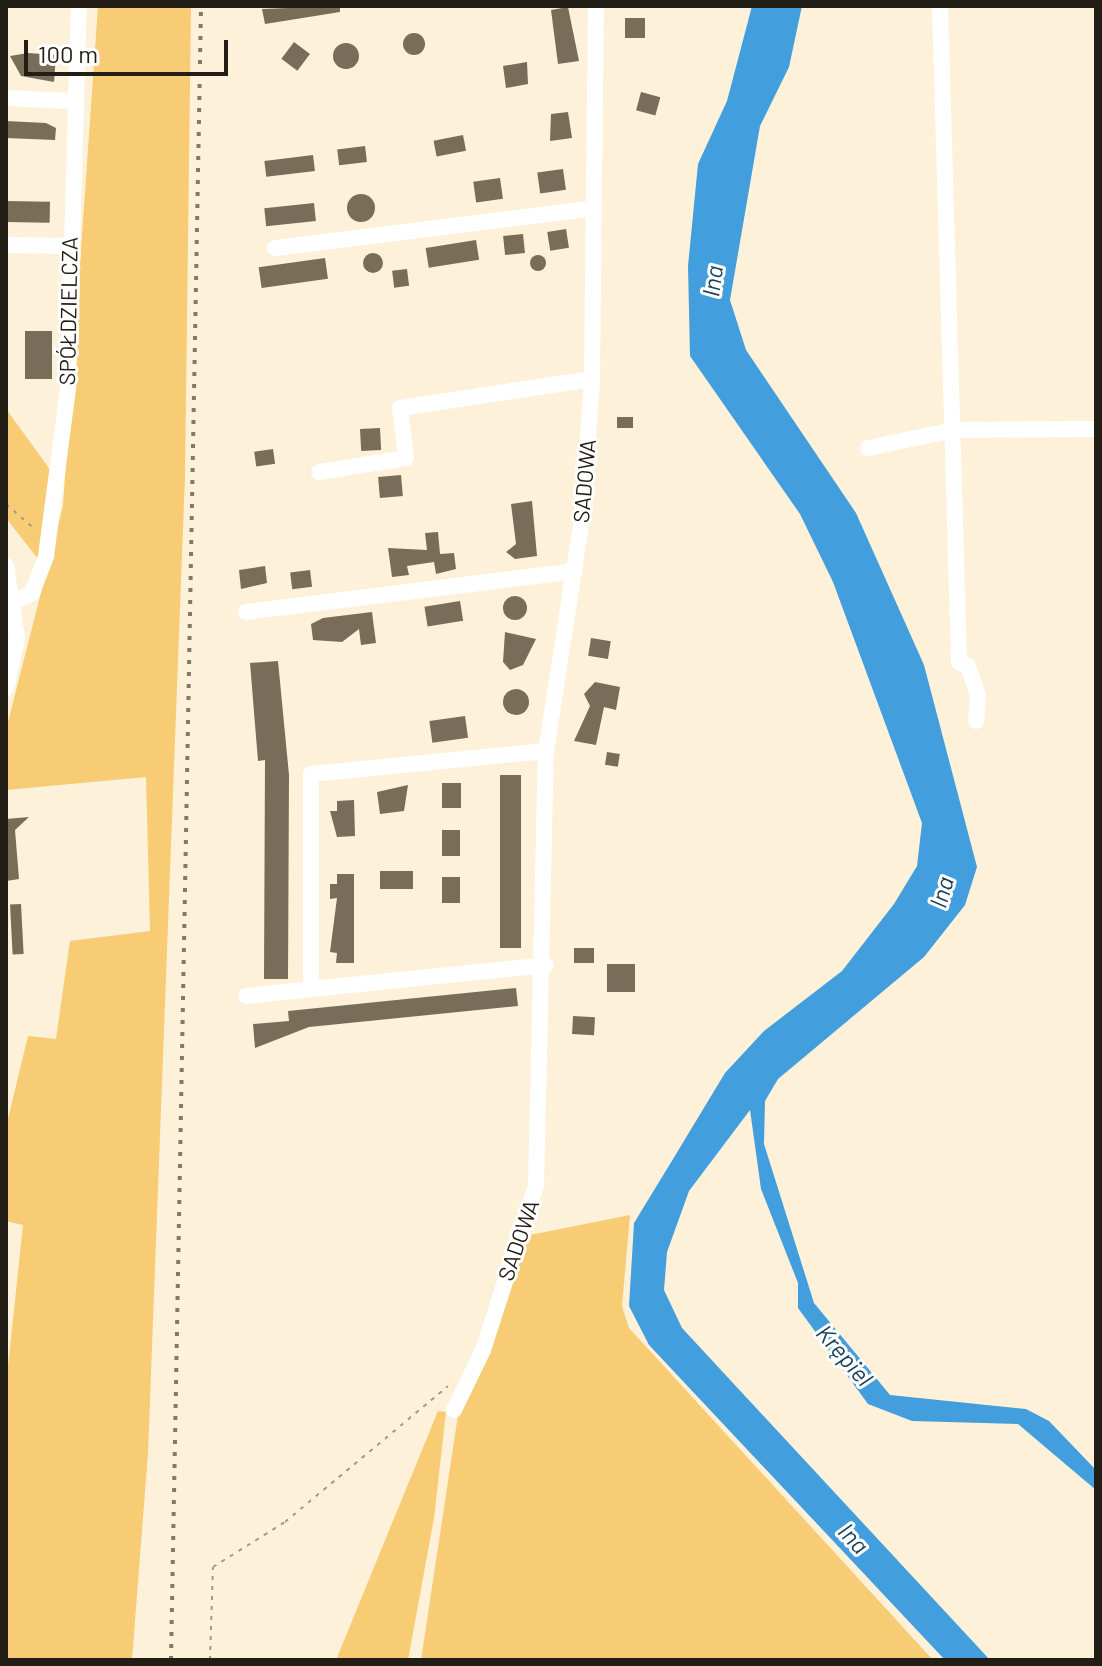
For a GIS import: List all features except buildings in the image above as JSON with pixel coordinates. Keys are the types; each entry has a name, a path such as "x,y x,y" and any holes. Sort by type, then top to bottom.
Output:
{"street":[{"name":"SPÓŁDZIELCZA","path":"15,601 36,587 68,388 73,101 79,6"},
{"name":"SADOWA","path":"454,1410 532,1206 546,965 546,751 574,571 592,379 596,6"},
{"path":"940,6 938,124 954,430 959,662 968,666 978,695 976,721"},
{"path":"6,98 73,101"},
{"path":"275,248 595,208"},
{"path":"6,245 69,246"},
{"path":"319,472 406,458 400,408 592,379"},
{"path":"868,448 954,430 1096,429"},
{"path":"6,566 15,601 6,689"},
{"path":"246,612 574,571"},
{"path":"311,989 311,774 546,751"},
{"path":"246,996 546,965"}],"path":[{"path":"6,504 47,532"},
{"path":"210,1660 213,1567 285,1522 453,1382"}],"shaded area":[{"path":"98,6 191,6 185,476 148,1453 132,1660 6,1660 6,1385 23,1225 6,1221 6,1127 28,1036 56,1039 70,941 150,931 146,777 6,790 6,730 63,506"},
{"path":"6,409 54,475 38,559 6,518"},
{"path":"630,1215 622,1306 629,1328 933,1660 421,1660 458,1415 520,1237"},
{"path":"438,1411 446,1412 434,1518 408,1660 336,1660"}],"water":[{"path":"752,6 802,6 789,67 760,126 730,300 746,350 856,513 924,665 977,867 965,905 924,957 778,1079 765,1101 764,1144 814,1303 890,1395 1026,1409 1049,1421 1096,1470 1096,1490 1018,1424 912,1421 868,1404 798,1308 798,1283 761,1189 750,1110 689,1191 667,1252 664,1290 682,1328 990,1660 945,1660 649,1345 629,1306 634,1223 725,1073 764,1031 842,971 894,904 917,866 922,823 833,582 800,514 690,356 688,266 698,164 727,101"}],"railway":[{"path":"171,1660 201,6"}],"water label":[{"name":"Ina","path":"712,281"},
{"name":"Ina","path":"941,892"},
{"name":"Krępiel","path":"845,1355"},
{"name":"Ina","path":"854,1538"}]}
